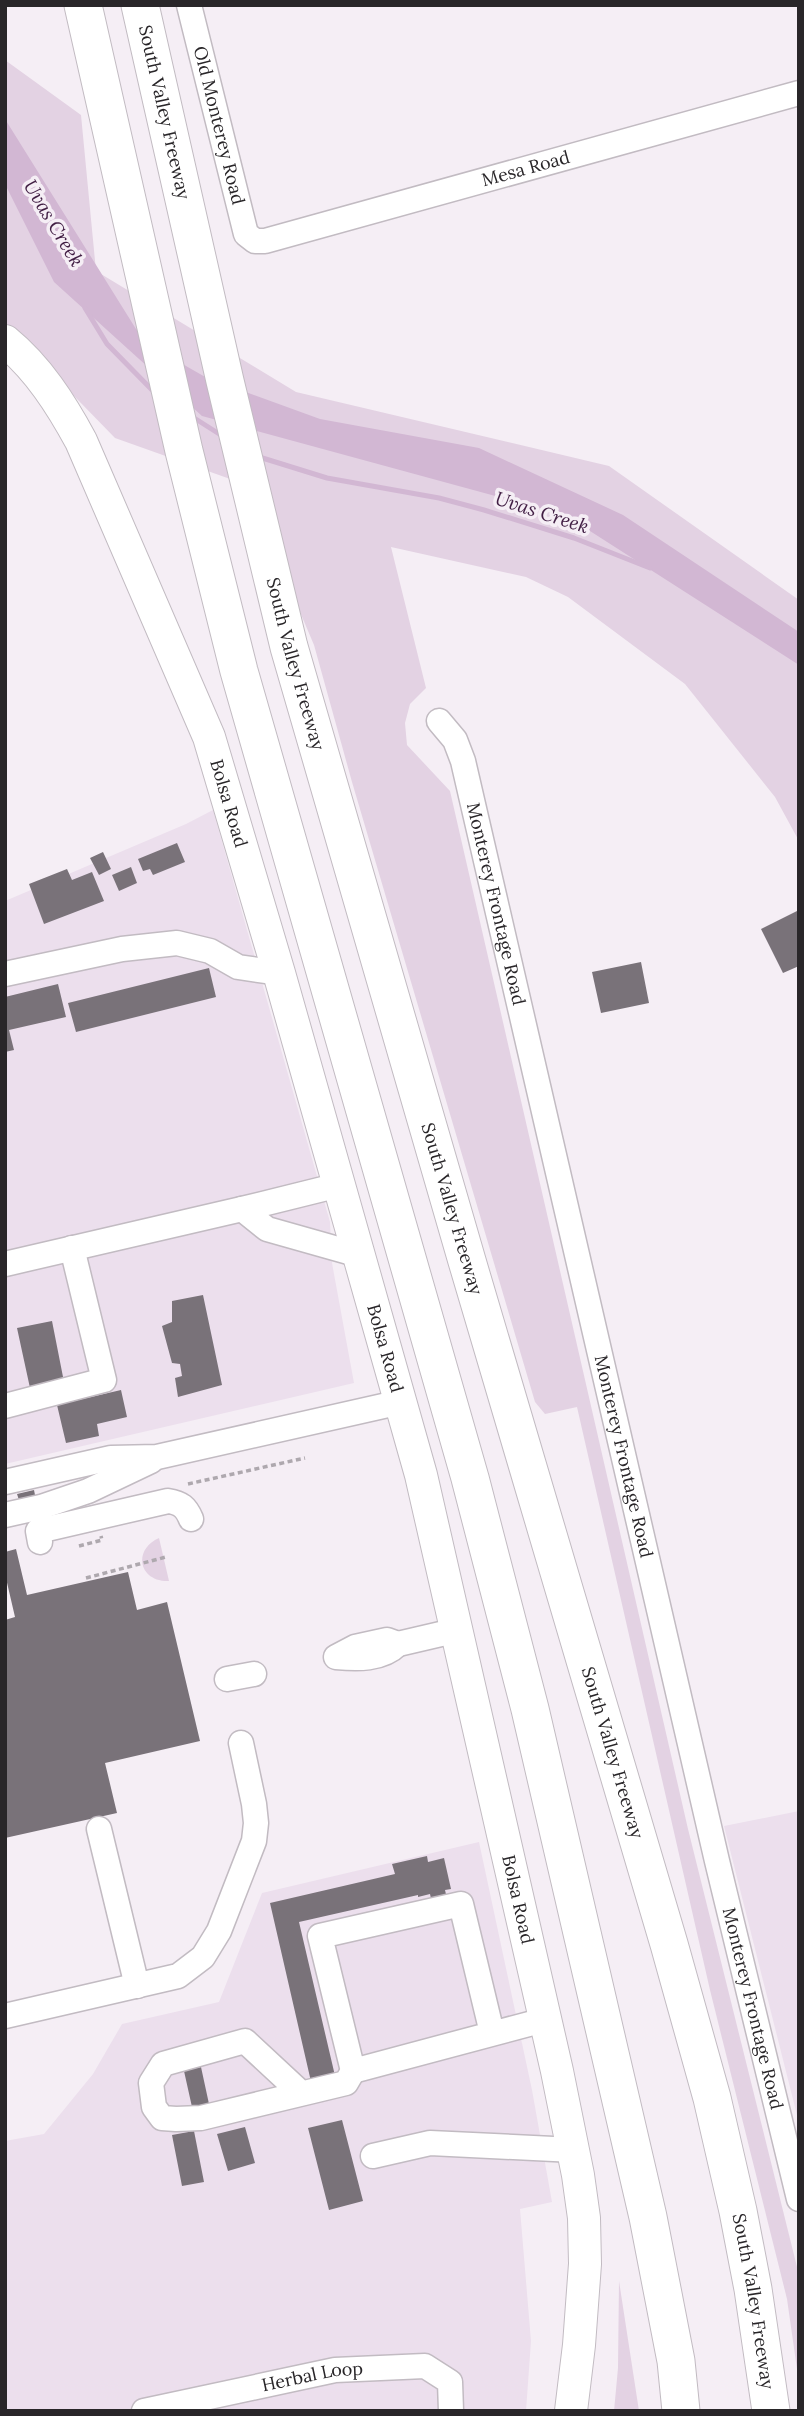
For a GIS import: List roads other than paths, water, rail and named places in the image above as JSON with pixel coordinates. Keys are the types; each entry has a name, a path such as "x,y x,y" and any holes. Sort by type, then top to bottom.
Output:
{"highway":[{"path":"83,5 184,451 253,723 430,1338 514,1645 638,2170 676,2361 681,2411"},
{"name":"South Valley Freeway","path":"140,5 225,381 289,647 712,2098 753,2289 771,2410"},
{"path":"669,2411 676,2361"}],"main road":[{"name":"Bolsa Road","path":"5,341 37,374 62,407 81,441 209,737 401,1402 458,1630 574,2150 584,2218 585,2256 579,2346 571,2411"}],"street":[{"name":"Old Monterey Road","path":"189,5 246,234 255,241"},
{"name":"Mesa Road","path":"255,241 265,241 799,93"},
{"name":"Monterey Frontage Road","path":"439,721 455,740 464,761 717,1861 799,2199"},
{"path":"5,974 122,949 177,943 210,951 238,967 279,973"},
{"path":"5,1264 339,1185"},
{"path":"242,1209 267,1229 359,1255"},
{"path":"5,1406 104,1380 72,1248"},
{"path":"5,1482 111,1458 158,1457 401,1402"},
{"path":"5,1515 41,1507 88,1491 158,1457"},
{"path":"40,1542 38,1531 168,1501 179,1503 187,1509 191,1519"},
{"path":"398,1644 458,1630"},
{"path":"227,1679 254,1674"},
{"path":"5,2016 178,1976 203,1957 219,1931 254,1841 256,1823 241,1743"},
{"path":"99,1829 137,1986"},
{"path":"301,2093 245,2041 163,2064 150,2083 154,2107 162,2118 176,2119 201,2118 346,2083 353,2071 320,1936 461,1904 492,2033"},
{"path":"353,2071 544,2020"},
{"path":"373,2156 430,2143 574,2150"},
{"name":"Herbal Loop","path":"144,2411 335,2371 425,2366 450,2382 451,2411"}],"water":[{"path":"5,119 136,329 186,366 207,378 320,419 479,448 623,515 799,632 799,665 565,515 202,416 54,282 5,184"}],"waterway":[{"name":"Uvas Creek","path":"85,308 107,344 156,394"},
{"path":"191,416 224,437"},
{"name":"Uvas Creek","path":"256,456 327,478 439,498 484,510 574,538 650,568"}]}
